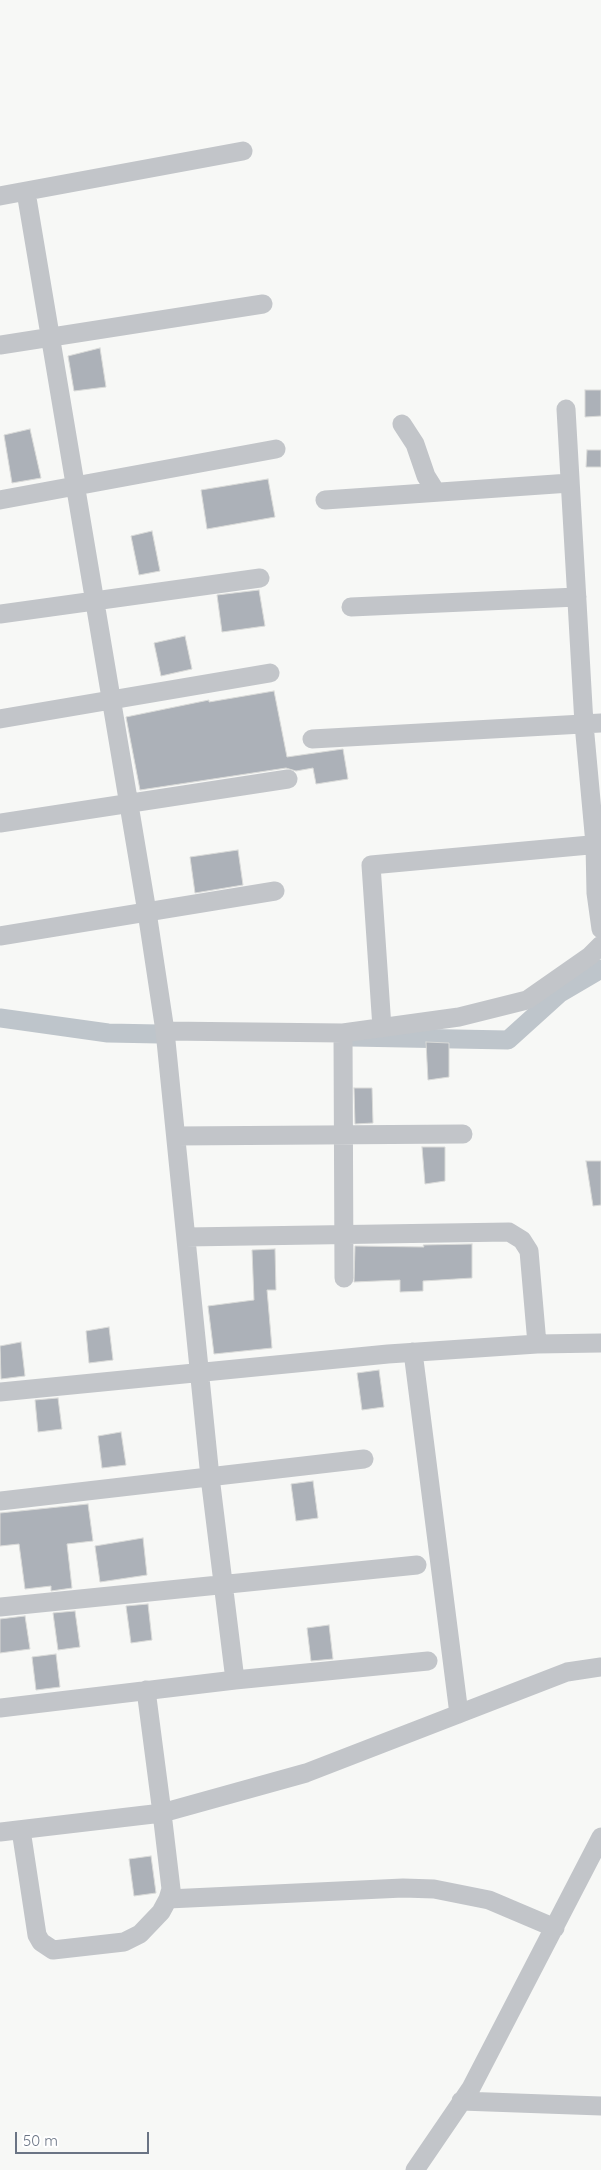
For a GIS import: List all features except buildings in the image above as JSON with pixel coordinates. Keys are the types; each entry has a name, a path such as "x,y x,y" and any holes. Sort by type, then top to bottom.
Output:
{"street":[{"path":"0,196 243,151"},
{"path":"26,192 148,912 165,1031 210,1477 235,1680"},
{"path":"0,346 50,336 263,304"},
{"path":"566,409 577,597 592,724 598,844 596,893 601,929"},
{"path":"402,424 415,444 426,476 436,492"},
{"path":"0,500 276,448"},
{"path":"325,500 570,483"},
{"path":"0,614 260,578"},
{"path":"351,607 577,597"},
{"path":"0,719 270,673"},
{"path":"312,739 592,724"},
{"path":"0,822 288,779"},
{"path":"382,1028 371,865 598,844"},
{"path":"0,936 275,891"},
{"path":"165,1031 343,1033 459,1017 528,1000 590,956 601,945"},
{"path":"343,1033 344,1278"},
{"path":"176,1136 464,1134"},
{"path":"186,1237 509,1232 522,1240 529,1251 537,1344"},
{"path":"0,1392 413,1352 537,1344 601,1343"},
{"path":"413,1352 459,1714"},
{"path":"0,1501 364,1460"},
{"path":"0,1606 417,1565"},
{"path":"0,1708 235,1680 428,1661"},
{"path":"0,1832 162,1813 306,1773 567,1672 601,1667"},
{"path":"21,1830 37,1935 48,1948 54,1950 124,1942 132,1939 162,1912 171,1889 146,1690"},
{"path":"415,2170 461,2101 555,1928 601,1837"},
{"path":"168,1899 403,1888 434,1889 489,1900 555,1928"},
{"path":"461,2101 601,2106"}],"waterway":[{"path":"352,1037 508,1040 560,993 601,969"},
{"path":"0,1018 108,1033 159,1034"}]}
